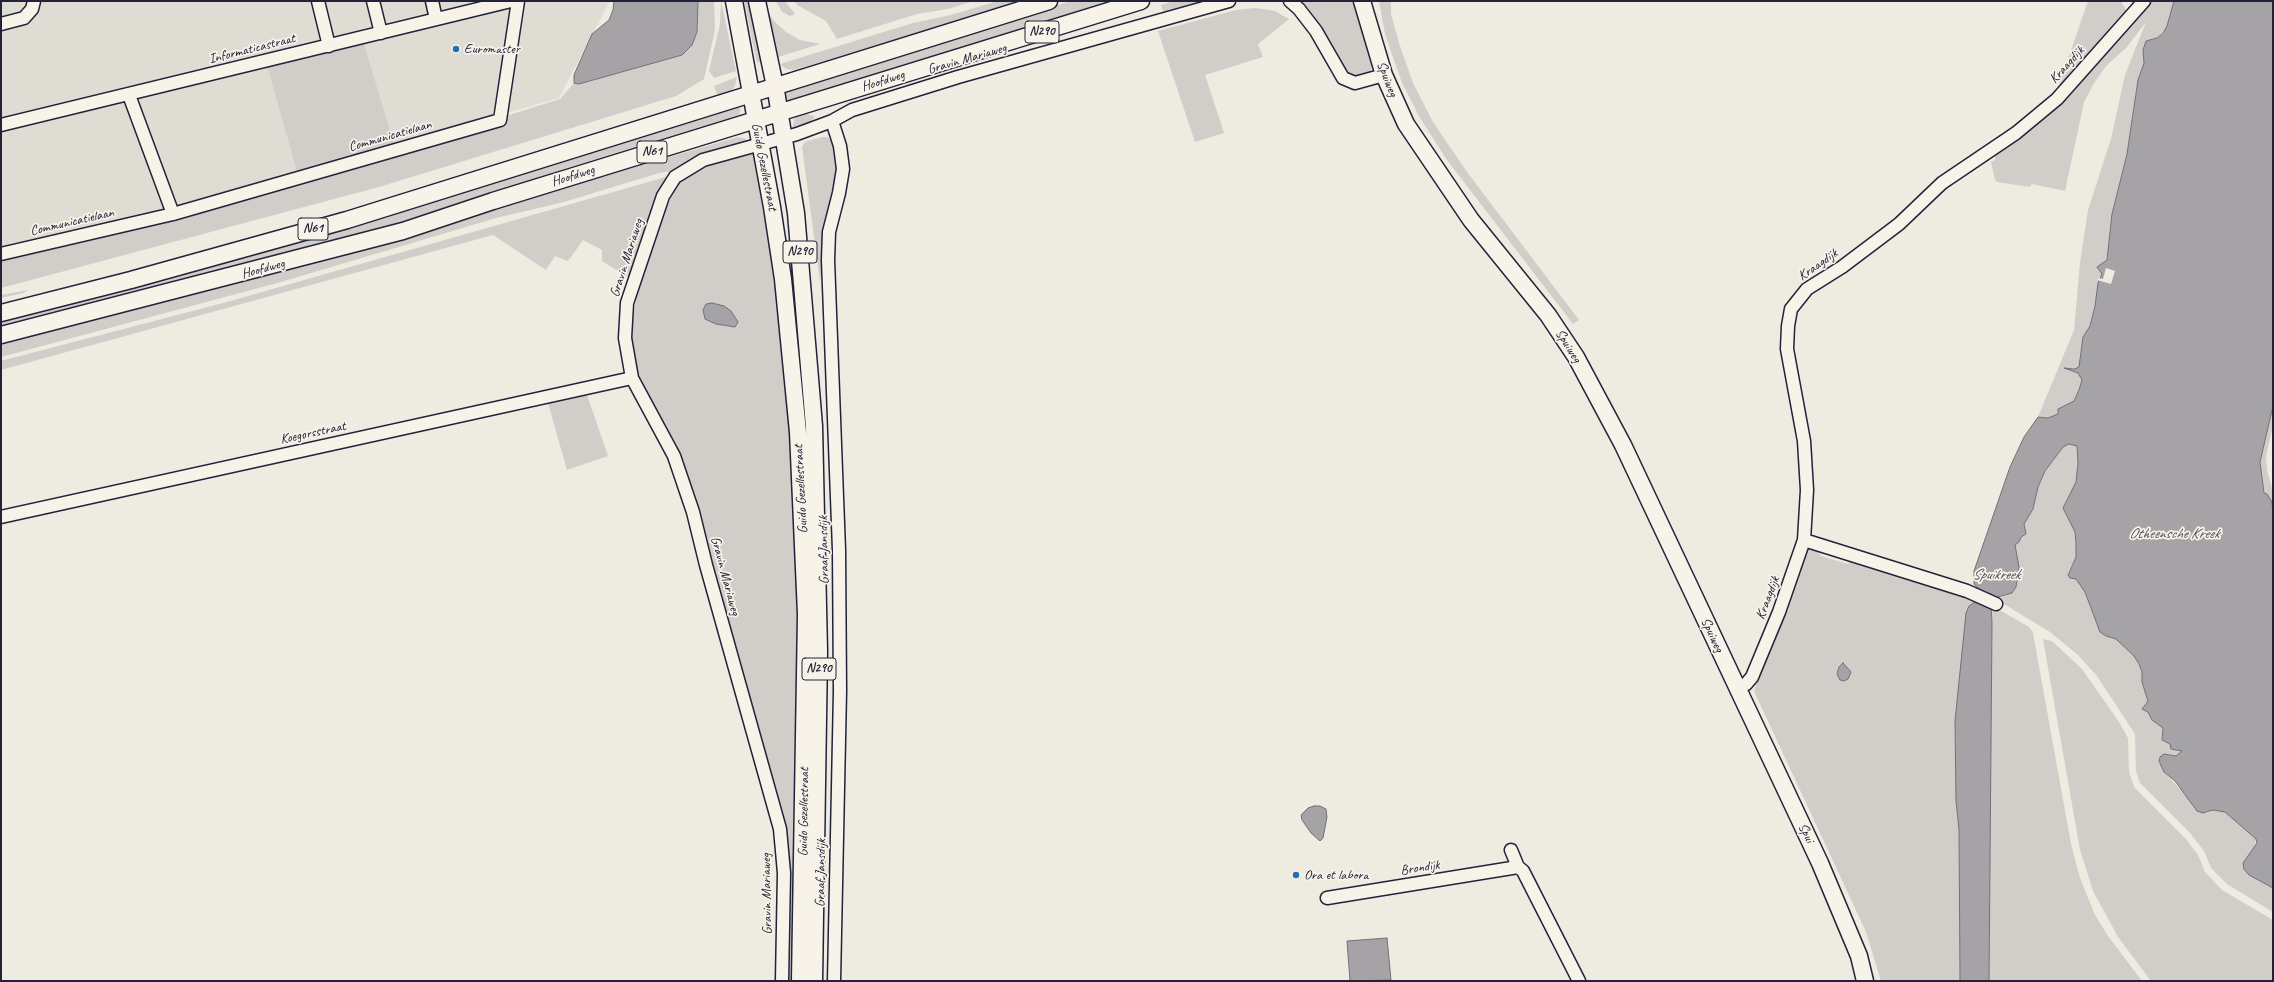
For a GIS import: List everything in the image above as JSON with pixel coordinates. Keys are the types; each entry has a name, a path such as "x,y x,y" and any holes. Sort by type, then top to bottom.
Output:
{"main road":[{"name":"Guido Gezellestraat","path":"734,1 772,207 783,278 798,432 804,536 806,614 800,981"},
{"name":"Guido Gezellestraat","path":"757,1 775,86 796,213 814,426 819,652 814,981"},
{"name":"Hoofdweg","path":"1,313 139,278 347,220 1048,1"},
{"name":"Hoofdweg","path":"1,335 403,231 500,199 780,114 1141,1"},
{"name":"Spuiweg","path":"1358,1 1368,24"},
{"name":"Spuiweg","path":"1362,1 1384,74 1406,124 1434,168 1471,220 1548,315 1576,357 1623,445 1737,688"},
{"name":"Spui","path":"1737,688 1820,864 1859,956 1865,981"}],"street":[{"path":"1,24 24,18 32,9 34,1"},
{"path":"318,1 329,46"},
{"path":"373,1 381,33"},
{"path":"432,1 436,19"},
{"name":"Informaticastraat","path":"1,125 511,1"},
{"name":"Communicatielaan","path":"1,254 173,214 500,120 518,1"},
{"name":"Gravin Mariaweg","path":"782,981 784,872 780,829 706,565 693,512 674,456 632,378 625,338 627,303 663,196 675,177 697,163 783,138 832,121 852,110 950,79 1229,1"},
{"path":"1290,1 1299,9 1316,31 1343,78 1355,83 1384,74"},
{"name":"Kraagdijk","path":"1737,688 1746,684 1752,677 1780,612 1804,540 1807,490 1804,441 1787,349 1788,326 1791,310 1807,289 1842,268 1899,224 1942,183 2016,133 2057,99 2144,1"},
{"path":"129,95 173,214"},
{"name":"Graaf Jansdijk","path":"832,121 840,146 843,169 840,193 829,232 828,260 839,550 840,691 834,981"},
{"name":"Koegorsstraat","path":"1,517 632,378"},
{"path":"1804,540 1978,596 1996,604"},
{"path":"1511,850 1518,867 1522,871 1579,981"},
{"name":"Brondijk","path":"1327,898 1518,867"}],"shaded area":[{"path":"1,1 610,1 559,98 1,258"},
{"path":"698,1 714,1 715,30 704,79 676,96 379,187 1,288 1,256 335,170 560,99 574,83 579,84 682,55 697,33"},
{"path":"721,1 736,71 714,78 709,71 720,24"},
{"path":"744,1 752,1 762,61 757,63"},
{"path":"776,1 785,1 795,14 790,16 782,12"},
{"path":"795,1 974,1 948,9 917,14 837,39 826,21 797,5"},
{"path":"998,1 1020,1 794,70 786,69 780,64 913,23 951,15"},
{"path":"1071,1 1108,1 801,101 789,101 784,96 785,93 791,89"},
{"path":"1174,1 1208,1 1164,13 1161,5"},
{"path":"1297,1 1352,1 1372,61 1371,72 1367,76 1361,79 1349,76"},
{"path":"1379,1 1391,1 1391,14 1399,43 1413,83 1433,122 1467,172 1579,320 1573,324 1447,160 1420,118 1402,83 1385,34"},
{"path":"2088,1 2121,1 2127,12 2057,91"},
{"path":"2149,1 2174,1 2167,27 2157,38 2146,41 2143,50 2144,63 2138,80 2127,154 2112,214 2107,260 2098,269 2102,274 2098,283 2095,306 2090,326 2083,337 2082,361 2079,367 2067,369 2078,373 2082,380 2074,401 2059,409 2058,414 2048,418 2038,417 2074,330 2080,263 2088,210 2111,139 2125,75 2146,22 2126,48 2107,65 2094,83 2084,102 2065,191 2032,184 2030,187 1997,182 1995,180 1991,162 1995,160 1995,153"},
{"path":"1256,8 1275,11 1289,19 1258,44 1263,57 1205,75 1224,133 1195,142 1158,31 1236,10"},
{"path":"766,9 774,21 786,32 800,40 820,44 775,58"},
{"path":"363,41 395,147 298,175 267,65"},
{"path":"737,77 735,86 728,95 717,94 714,86"},
{"path":"735,106 741,109 739,115 566,168 461,205 255,265 1,330 1,319"},
{"path":"803,112 815,117 807,127 792,130 795,117"},
{"path":"738,137 744,138 751,144 679,170 659,173 564,202 496,218 281,282 1,357 1,345 63,326 290,267"},
{"path":"827,137 834,142 838,173 825,229 820,282 802,147 805,142"},
{"path":"754,151 770,216 797,498 800,672 795,981 785,981 787,886 730,628 645,391 637,374 632,352 632,326 636,299 664,213 678,183 689,174 710,165","holes":["703,310 730,327 716,324 705,319"]},
{"path":"666,177 668,178 631,279 602,261 602,250 583,240 568,261 555,256 546,270 493,235 1,370 1,361 227,302"},
{"path":"28,290 23,293 1,298 1,295"},
{"path":"587,395 608,456 567,470 548,403"},
{"path":"2273,406 2273,425 2266,456 2267,470 2273,492 2273,514 2264,493 2260,462"},
{"path":"2069,444 2077,446 2078,463 2076,482 2063,508 2075,532 2076,557 2068,572 2070,578 2076,579 2085,592 2100,632 2106,636 2116,639 2134,656 2142,672 2148,701 2144,705 2144,710 2148,712 2152,720 2163,728 2162,740 2182,751 2176,756 2168,754 2164,772 2191,801 2192,806 2207,813 2213,810 2225,812 2256,839 2249,875 2273,888 2273,912 2227,884 2211,868 2204,851 2190,833 2140,783 2136,771 2135,734 2097,676 2078,655 2050,632 1994,598 2005,596 2016,550 2015,545 2021,536 2026,534 2024,524 2033,509 2038,487 2045,471 2063,447"},
{"path":"1808,545 1816,548 1821,556 1848,564 1851,559 1978,600 1962,661 1955,721 1956,801 1959,829 1960,981 1881,981 1866,932 1754,691"},
{"path":"1991,605 2029,627 2033,633 2071,844 2080,878 2095,915 2108,936 2142,981 1989,981"},
{"path":"2043,639 2052,641 2082,669 2119,722 2128,738 2129,772 2134,787 2185,838 2198,855 2205,872 2222,890 2273,920 2273,981 2151,981 2118,937 2093,891 2080,850"}],"water":[{"path":"614,1 698,1 697,32 692,45 682,55 579,84 574,83 574,75 592,34 609,20 613,10"},
{"name":"Otheensche Kreek","path":"2174,1 2273,1 2273,406 2260,462 2264,493 2267,494 2272,502 2273,514 2273,888 2249,875 2244,869 2243,863 2257,843 2256,839 2225,812 2213,810 2203,813 2197,811 2175,781 2164,772 2159,761 2160,757 2164,754 2176,756 2182,751 2171,749 2170,744 2162,740 2163,728 2152,720 2148,712 2142,709 2148,701 2142,682 2142,672 2134,656 2116,639 2106,636 2100,632 2085,592 2076,579 2070,578 2068,575 2076,557 2076,543 2075,532 2063,508 2076,482 2078,463 2077,446 2069,444 2063,447 2045,471 2038,487 2033,509 2024,524 2026,534 2021,537 2019,542 2015,545 2019,567 2016,587 2012,593 1994,598 1991,605 1989,981 1960,981 1959,829 1956,801 1955,721 1966,613 1969,606 1978,600 1982,593 1974,584 1974,571 2010,467 2024,437 2038,417 2048,418 2058,414 2058,409 2074,401 2079,390 2082,380 2078,373 2064,368 2074,369 2079,367 2083,337 2090,326 2095,306 2098,283 2102,274 2097,267 2107,260 2112,214 2127,154 2138,80 2144,63 2143,50 2146,41 2157,38 2163,33 2167,26"},
{"path":"712,303 724,306 731,311 738,322 735,327 716,324 705,319 703,310 706,304"},
{"path":"1843,663 1851,672 1848,679 1844,681 1840,680 1837,674 1839,667"},
{"path":"1320,806 1326,809 1327,817 1323,838 1320,841 1311,833 1302,820 1301,815 1308,808"},
{"path":"1387,938 1391,980 1350,981 1347,941"}],"pier":[{"path":"2106,268 2115,271 2111,284 2097,280 2098,278 2103,279"}],"place":[{"name":"Euromaster","path":"456,49"},
{"name":"Ora et labora","path":"1296,875"}],"water label":[{"name":"Spuikreek","path":"1996,575"}]}
